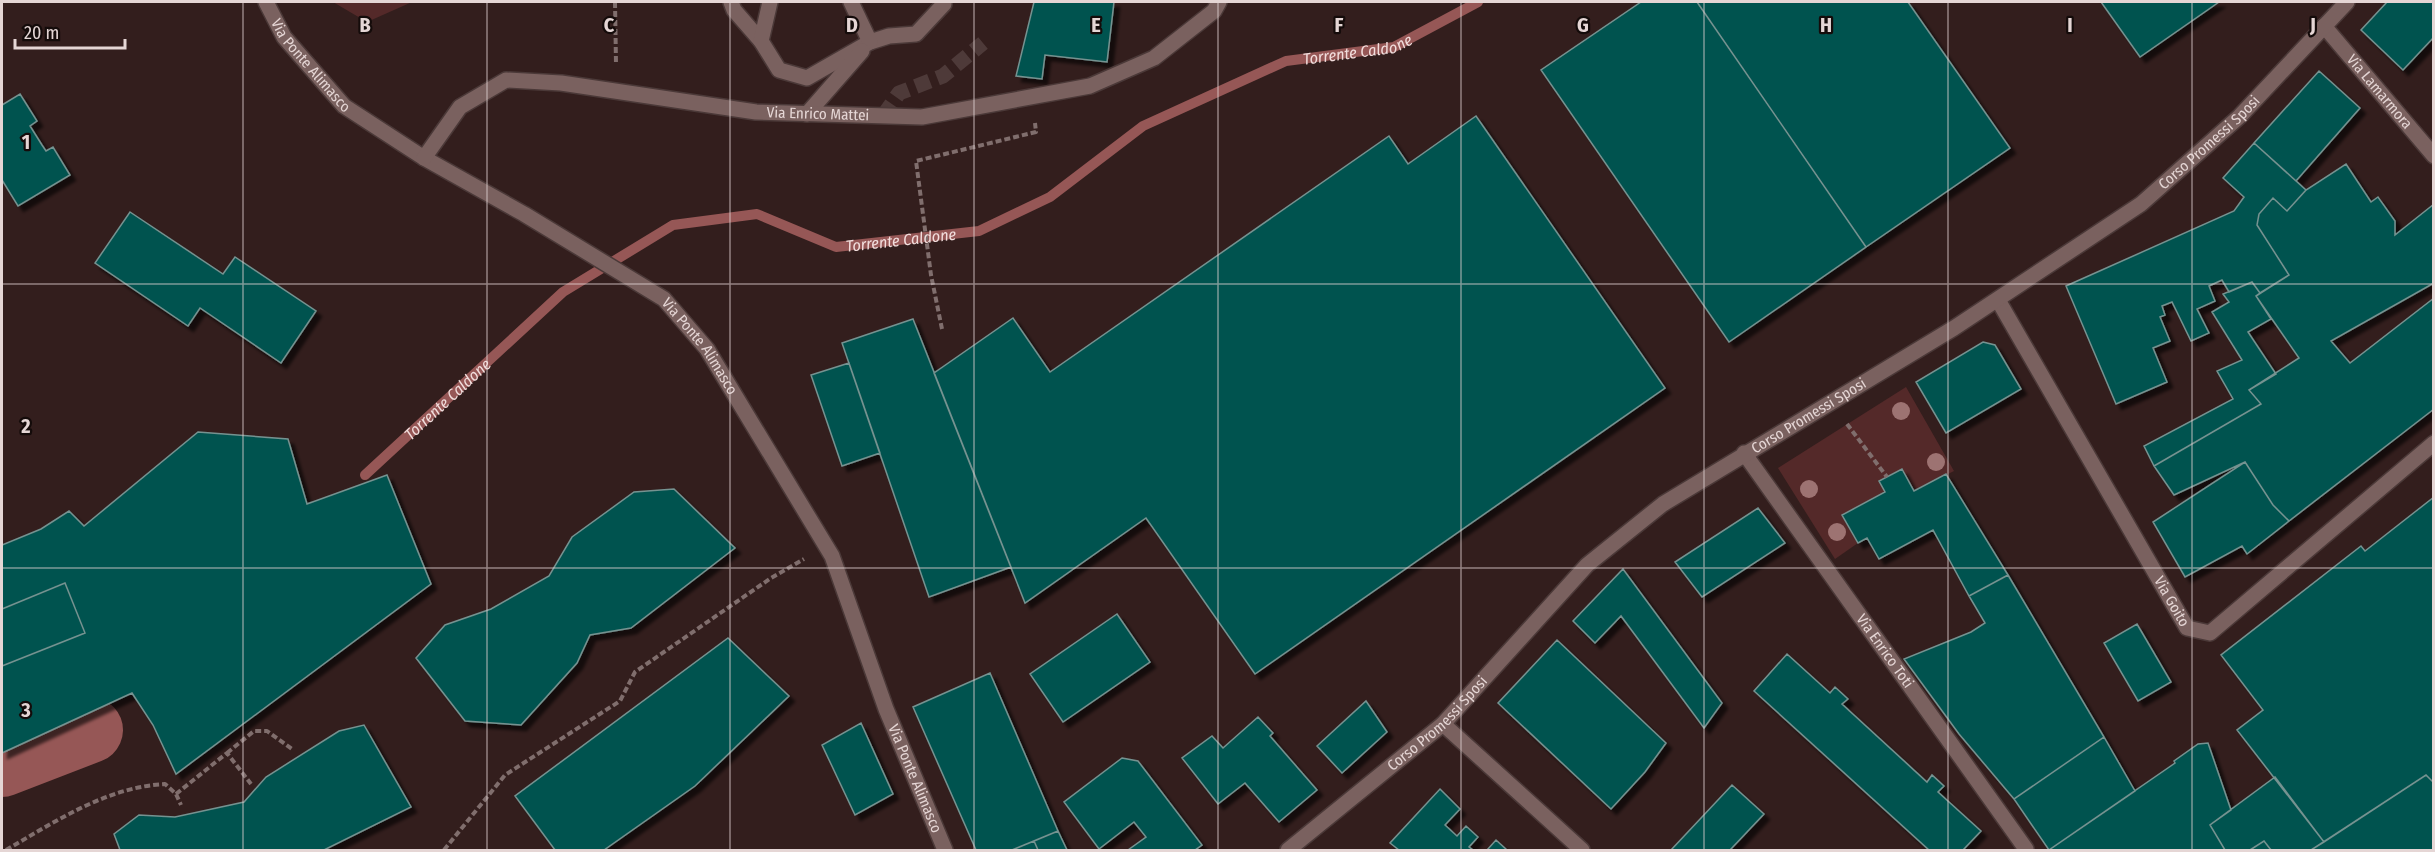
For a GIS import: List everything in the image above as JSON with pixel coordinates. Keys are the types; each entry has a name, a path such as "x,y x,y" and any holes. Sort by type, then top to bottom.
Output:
{"street":[{"name":"Via Ponte Alimasco","path":"266,2 284,37 344,106 424,158 524,214 664,299 707,349 827,546 886,709 945,850"},
{"path":"731,2 734,10 761,41 779,70 807,78 870,42 889,36 916,34 944,4"},
{"path":"761,41 770,2"},
{"path":"851,2 870,42"},
{"name":"Via Enrico Mattei","path":"424,158 460,107 506,80 561,83 756,112 922,117 1090,86 1154,58 1214,11 1219,2"},
{"name":"Corso Promessi Sposi","path":"1288,850 1443,724 1587,565 1663,504 1954,328 2141,204 2240,116 2347,2"},
{"name":"Via Lamarmora","path":"2324,26 2433,156"},
{"path":"807,114 870,42"},
{"name":"Via Goito","path":"1998,300 2187,628 2210,633 2433,443"},
{"name":"Via Enrico Toti","path":"1744,453 2026,849"},
{"path":"1443,724 1582,850"}],"path":[{"path":"609,91 616,64 615,2"},
{"path":"942,329 931,275 916,161 1036,132 1035,123 1024,125"},
{"path":"1847,424 1887,477"},
{"path":"444,850 505,776 620,701 635,672 771,578 827,546"},
{"path":"176,794 254,731 267,731 292,748"},
{"path":"227,753 251,784"},
{"path":"6,850 78,808 140,785 165,784 176,794 181,806"}],"shaded area":[{"path":"333,2 412,2 367,22"},
{"path":"1906,387 1954,471 1914,491 1902,469 1885,492 1842,515 1858,543 1835,559 1778,468"}],"building":[{"path":"1034,2 1114,2 1107,62 1045,55 1042,79 1016,76"},
{"path":"1641,2 1697,2 1866,247 1729,342 1541,70"},
{"path":"1697,2 1908,2 2010,148 1866,247"},
{"path":"2101,2 2219,2 2140,57"},
{"path":"2387,2 2434,2 2434,37 2403,70 2361,30"},
{"path":"2319,71 2360,108 2296,181 2254,143"},
{"path":"20,94 37,121 30,126 46,151 53,147 70,175 18,206 2,180 2,105"},
{"path":"1476,116 1665,388 1255,674 1146,518 1025,603 934,373 1013,318 1050,372 1389,136 1408,164"},
{"path":"2254,143 2306,190 2287,211 2273,198 2259,214 2257,225 2289,275 2260,293 2252,282 2229,292 2222,280 2209,286 2215,301 2197,309 2209,333 2191,341 2172,302 2162,306 2165,315 2160,317 2170,341 2153,348 2167,382 2116,404 2066,286 2234,211 2244,197 2223,178"},
{"path":"2346,164 2371,202 2378,197 2395,221 2395,235 2434,204 2434,283 2331,341 2350,363 2434,298 2434,409 2289,521 2273,505 2245,462 2174,495 2154,466 2261,404 2249,390 2299,358 2256,296 2289,275 2257,225 2259,214 2273,198 2287,211 2306,190"},
{"path":"130,212 223,274 235,257 316,311 281,363 200,308 188,326 95,263"},
{"path":"2252,282 2260,293 2256,296 2271,319 2248,332 2276,374 2249,390 2261,404 2154,466 2144,446 2233,399 2217,371 2242,360 2212,312 2229,302 2223,294"},
{"path":"913,319 1011,567 929,597 842,343"},
{"path":"1983,342 1995,345 2021,389 1946,433 1916,382"},
{"path":"849,363 880,453 842,466 811,375"},
{"path":"198,432 288,439 307,504 387,475 431,584 176,774 153,725 132,693 2,753 2,666 85,633 65,583 2,609 2,545 41,529 69,511 84,526"},
{"path":"2245,462 2273,505 2289,521 2247,554 2242,546 2185,577 2153,522"},
{"path":"1902,469 1914,491 1946,474 2008,575 1969,596 1933,530 1879,559 1867,538 1858,543 1842,515 1885,492 1879,481"},
{"path":"674,489 735,548 631,628 590,635 577,663 521,725 465,721 416,658 445,625 491,609 549,576 572,537 634,492"},
{"path":"2434,497 2434,783 2426,775 2324,842 2237,730 2263,710 2221,655 2361,546 2365,551"},
{"path":"1758,508 1785,543 1702,597 1675,562"},
{"path":"1623,569 1722,703 1704,728 1621,616 1595,643 1573,621"},
{"path":"2008,575 2104,737 2014,799 1959,734 1904,659 1971,632 1985,623 1969,596"},
{"path":"65,583 85,633 2,666 2,609"},
{"path":"1117,614 1150,662 1063,722 1030,674"},
{"path":"2137,624 2171,682 2138,701 2104,643"},
{"path":"728,638 789,696 695,786 604,850 555,850 515,796"},
{"path":"1557,640 1666,743 1645,772 1611,809 1498,703"},
{"path":"1787,654 1830,693 1835,687 1848,699 1842,704 1927,782 1932,775 1944,786 1938,792 1981,831 1963,850 1929,850 1754,691"},
{"path":"990,673 1058,831 1012,850 976,850 913,707"},
{"path":"1366,701 1387,732 1342,773 1317,746"},
{"path":"1258,717 1273,733 1270,736 1317,790 1279,822 1245,783 1218,804 1182,758 1212,736 1223,748"},
{"path":"861,723 893,794 855,815 822,745"},
{"path":"364,725 411,807 324,850 120,850 114,834 139,815 175,817 244,802 266,777 339,731"},
{"path":"2104,737 2135,791 2049,850 2014,799"},
{"path":"2208,743 2231,810 2210,825 2225,850 2049,850 2175,763 2174,761 2198,744"},
{"path":"1122,758 1138,761 1202,845 1195,850 1128,850 1146,837 1134,822 1099,849 1064,802"},
{"path":"2426,775 2434,783 2434,850 2311,850"},
{"path":"2275,777 2324,842 2311,850 2271,850 2264,841 2250,850 2225,850 2210,825"},
{"path":"1732,785 1764,814 1730,850 1671,850"},
{"path":"1440,789 1460,809 1445,825 1457,836 1466,826 1478,837 1469,847 1473,850 1399,850 1390,843"},
{"path":"1058,831 1067,850 1038,850 1034,841"},
{"path":"1496,840 1507,850 1487,850"},
{"path":"1034,841 1038,850 1012,850"},
{"path":"2264,841 2271,850 2250,850"}],"waterway":[{"name":"Torrente Caldone","path":"365,475 563,292 673,225 757,214 836,247 979,231 1050,197 1143,126 1286,61 1394,47 1478,2"},
{"name":"Torrente Caldone","path":"2,764 90,730"}],"tunnel":[{"path":"883,116 899,93 943,76 983,43"}]}
